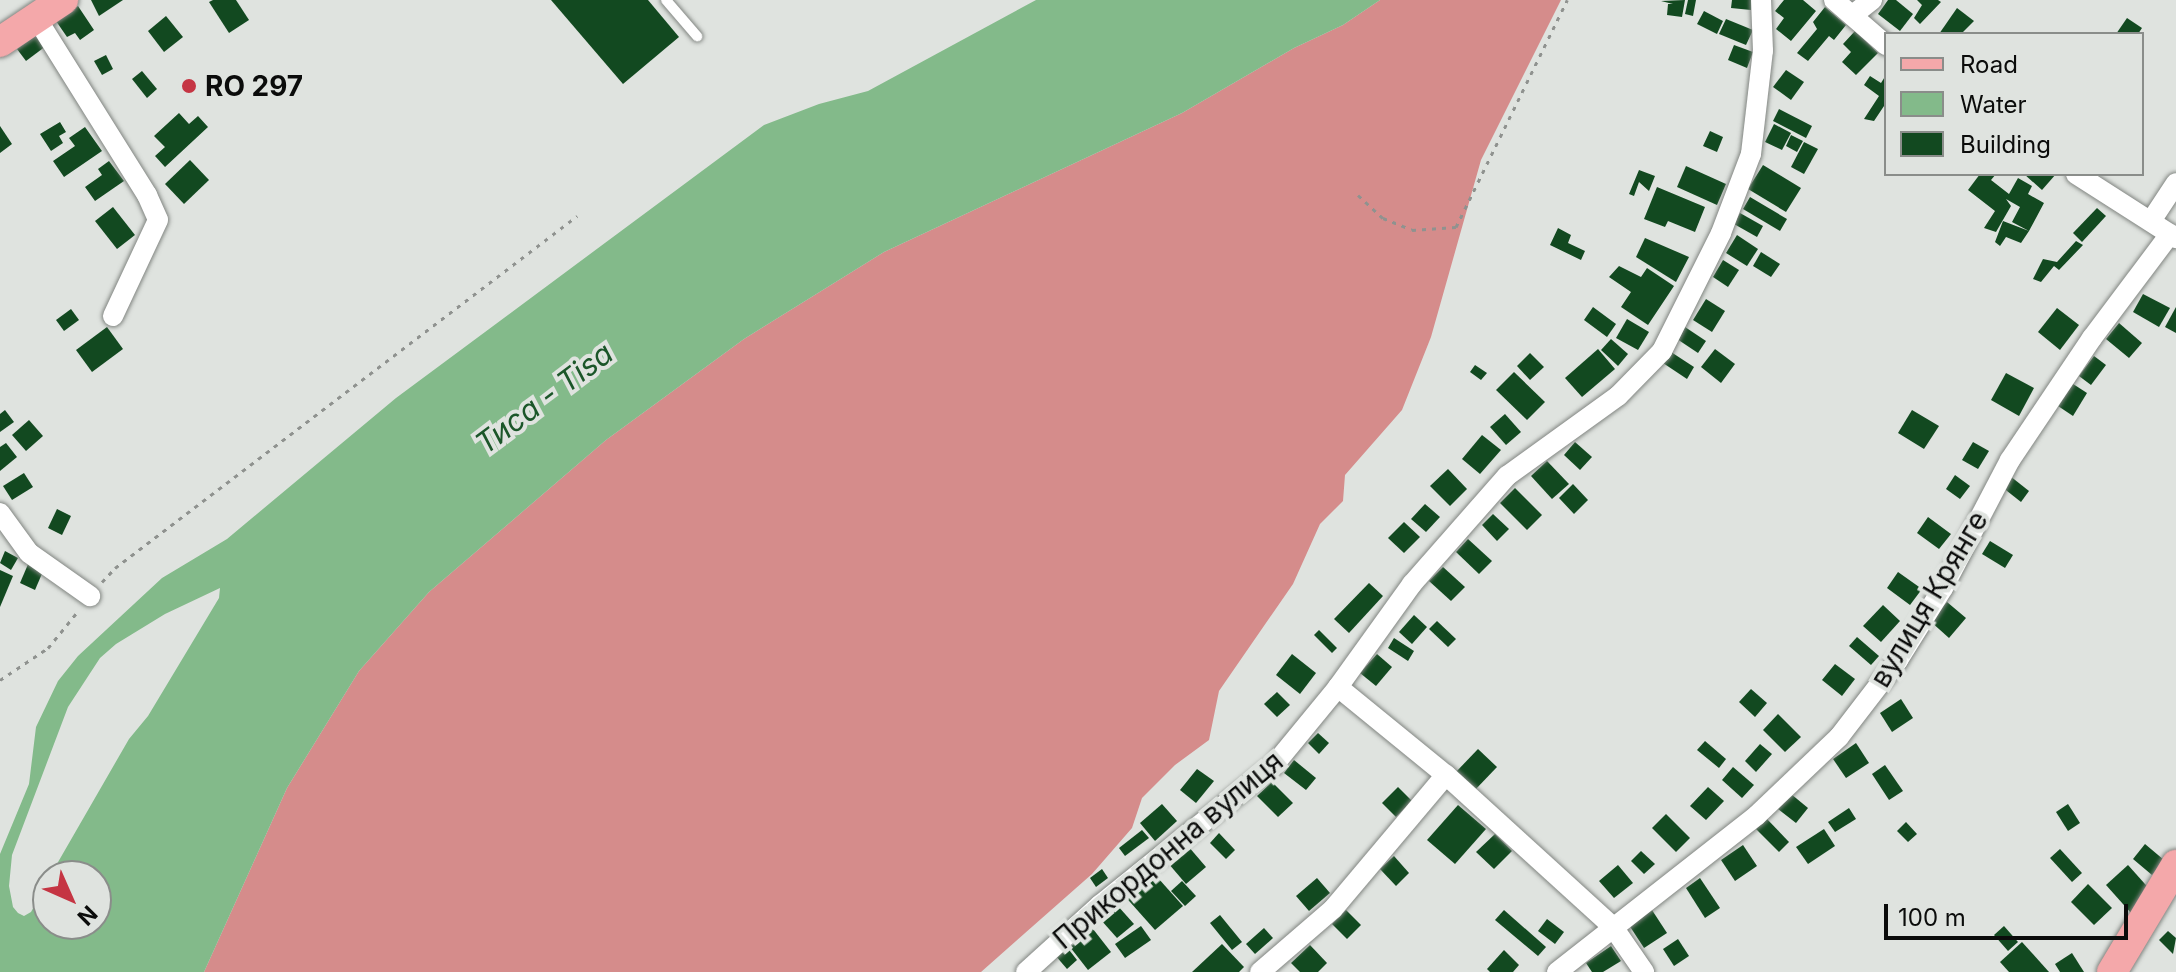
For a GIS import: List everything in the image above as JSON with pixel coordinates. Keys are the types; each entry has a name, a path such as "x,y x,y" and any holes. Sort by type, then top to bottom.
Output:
{"main road":[{"path":"0,42 63,0"},
{"path":"2112,972 2176,865"}],"street":[{"name":"Прикордонна вулиця","path":"1026,972 1100,905 1274,765 1338,687 1412,584 1507,476 1618,396 1662,351 1721,233 1751,154 1763,51 1761,0"},
{"path":"1834,0 1854,14 1884,43"},
{"path":"1854,14 1872,0"},
{"path":"37,19 147,195 158,220 113,316"},
{"path":"2079,176 2173,236"},
{"path":"2151,221 2176,183"},
{"name":"вулиця Крянге","path":"1557,972 1757,815 1839,737 1898,660 1935,600 2010,460 2092,338 2173,236"},
{"path":"0,513 29,553 90,596"},
{"path":"1338,687 1446,775 1613,927 1644,972"},
{"path":"1260,972 1333,909 1446,775"}],"lane":[{"path":"666,0 697,36"}],"path":[{"path":"1358,195 1383,218 1412,230 1456,227 1567,0"},
{"path":"0,680 48,648 115,568 577,216"}],"shaded area":[{"path":"1380,0 1561,0 1481,160 1431,337 1402,410 1345,475 1343,501 1320,524 1293,584 1219,691 1209,740 1175,765 1142,798 1132,828 1092,874 981,972 204,972 287,788 359,671 429,592 606,440 744,339 884,252 1182,113 1294,48 1343,25"}],"water":[{"name":"Тиса - Tisa","path":"1036,0 1380,0 1343,25 1294,48 1182,113 884,252 744,339 606,440 429,592 359,671 287,788 204,972 0,972 0,854 29,784 36,727 58,681 78,656 162,578 227,539 396,398 764,125 819,104 868,91","holes":["220,588 219,598 148,716 129,739 59,860 112,860 112,940 32,940 32,910 24,916 13,907 9,886 12,855 68,707 100,658 116,644 165,614"]}],"building":[{"path":"91,0 123,0 99,16"},
{"path":"236,0 249,20 229,33 209,2"},
{"path":"551,0 648,0 679,37 623,84"},
{"path":"1685,0 1682,17 1667,15 1668,4 1673,4 1661,1"},
{"path":"1688,0 1696,0 1693,16 1685,14"},
{"path":"1732,0 1752,0 1751,10 1731,8"},
{"path":"1784,0 1803,0 1816,11 1791,41 1776,29 1784,18 1775,11"},
{"path":"1888,0 1896,0 1913,14 1900,31 1878,14"},
{"path":"1917,0 1941,2 1920,24 1914,18 1922,5"},
{"path":"78,6 94,30 80,40 75,33 67,37 56,21"},
{"path":"1825,7 1846,25 1834,40 1829,36 1808,61 1797,53 1817,29 1813,22"},
{"path":"1957,8 1974,21 1963,32 1940,32"},
{"path":"1704,11 1723,21 1717,34 1697,24"},
{"path":"166,16 183,37 164,52 148,31"},
{"path":"2127,18 2142,28 2139,32 2117,32"},
{"path":"1726,19 1753,30 1746,45 1719,34"},
{"path":"1855,31 1878,53 1856,75 1842,62 1851,52 1843,44"},
{"path":"37,35 46,46 26,61 17,49"},
{"path":"1734,45 1753,52 1747,68 1728,60"},
{"path":"106,55 113,69 102,75 94,61"},
{"path":"1786,70 1804,82 1791,100 1773,87"},
{"path":"142,71 157,89 147,98 132,79"},
{"path":"1870,76 1881,83 1884,78 1884,106 1874,121 1864,119 1879,96 1864,85"},
{"path":"1779,109 1812,126 1806,138 1773,121"},
{"path":"179,113 189,124 198,116 208,127 165,167 155,156 165,147 154,136"},
{"path":"60,122 66,132 59,136 63,143 51,151 40,134"},
{"path":"1774,124 1791,133 1782,150 1765,142"},
{"path":"0,126 12,144 0,153"},
{"path":"85,127 102,151 64,177 53,161 75,146 69,138"},
{"path":"1710,131 1723,137 1717,152 1703,146"},
{"path":"1791,135 1803,141 1797,152 1786,146"},
{"path":"1804,142 1818,149 1804,174 1791,167"},
{"path":"190,160 209,180 184,204 165,184"},
{"path":"109,161 124,181 95,201 85,187 102,175 98,169"},
{"path":"1763,165 1801,188 1786,212 1748,189"},
{"path":"1686,166 1726,184 1717,205 1677,187"},
{"path":"1639,170 1655,176 1649,191 1639,182 1634,196 1629,194"},
{"path":"1978,176 1994,176 1991,180 2009,194 2018,178 2032,186 2028,194 2044,203 2029,231 2012,222 2020,207 2006,199 2011,206 1996,232 1984,228 1995,211 1968,190"},
{"path":"2026,176 2054,176 2042,190"},
{"path":"1657,187 1705,207 1695,232 1668,221 1665,227 1644,219"},
{"path":"1750,197 1787,219 1780,231 1743,209"},
{"path":"113,207 135,235 117,249 95,221"},
{"path":"2097,208 2106,216 2082,242 2073,233"},
{"path":"1740,213 1763,226 1757,237 1734,224"},
{"path":"2003,221 2029,231 2021,243 2006,237 2000,246 1995,242"},
{"path":"1558,228 1571,235 1568,243 1585,251 1581,260 1550,245"},
{"path":"1737,235 1758,249 1747,266 1726,253"},
{"path":"1645,238 1689,257 1676,282 1636,257"},
{"path":"2076,241 2083,245 2059,270 2054,266 2041,282 2033,279 2043,259 2057,262"},
{"path":"1761,252 1780,264 1771,277 1753,266"},
{"path":"1723,260 1739,270 1728,287 1713,277"},
{"path":"1619,266 1641,277 1647,268 1674,286 1648,325 1621,307 1631,292 1609,277"},
{"path":"2143,294 2170,308 2159,327 2133,312"},
{"path":"1706,299 1725,311 1712,332 1693,320"},
{"path":"1593,307 1616,324 1607,337 1584,320"},
{"path":"2176,307 2176,333 2165,327"},
{"path":"2057,308 2079,325 2060,350 2038,332"},
{"path":"71,309 79,320 64,331 56,320"},
{"path":"1627,319 1649,332 1638,350 1616,338"},
{"path":"2119,323 2142,343 2129,358 2106,339"},
{"path":"107,327 123,349 92,372 76,350"},
{"path":"1685,327 1706,341 1698,353 1677,339"},
{"path":"1611,339 1628,354 1618,366 1601,350"},
{"path":"1598,349 1615,369 1582,397 1565,378"},
{"path":"1715,349 1735,364 1721,383 1701,367"},
{"path":"1671,352 1694,367 1687,379 1663,363"},
{"path":"1530,353 1544,367 1530,380 1517,366"},
{"path":"2094,356 2106,365 2091,385 2079,376"},
{"path":"1475,365 1487,373 1481,380 1470,372"},
{"path":"1514,372 1545,402 1527,420 1496,390"},
{"path":"2006,373 2034,388 2019,416 1991,400"},
{"path":"2070,382 2087,393 2073,416 2055,404"},
{"path":"5,410 14,422 0,432 0,414"},
{"path":"1912,410 1939,426 1924,449 1898,433"},
{"path":"1505,414 1521,432 1506,445 1490,427"},
{"path":"29,420 43,436 26,451 12,435"},
{"path":"1482,435 1501,450 1480,474 1462,459"},
{"path":"1575,442 1592,457 1580,470 1564,455"},
{"path":"1973,442 1989,451 1978,469 1962,460"},
{"path":"6,443 17,457 0,471 0,447"},
{"path":"1547,461 1569,484 1552,499 1531,476"},
{"path":"1448,469 1467,489 1450,506 1430,486"},
{"path":"24,473 33,487 12,500 3,486"},
{"path":"1955,475 1970,486 1960,499 1946,489"},
{"path":"2010,476 2029,491 2021,502 2002,487"},
{"path":"1573,484 1588,500 1574,514 1559,498"},
{"path":"1515,488 1542,515 1527,530 1500,503"},
{"path":"1425,504 1440,517 1426,532 1411,519"},
{"path":"57,509 71,516 62,535 48,528"},
{"path":"1493,514 1509,529 1497,541 1482,525"},
{"path":"1928,517 1951,534 1939,549 1917,533"},
{"path":"1404,522 1420,537 1404,553 1388,538"},
{"path":"1468,539 1492,561 1479,574 1456,552"},
{"path":"1990,541 2013,555 2005,568 1982,554"},
{"path":"5,551 18,558 11,570 0,563"},
{"path":"29,562 44,569 35,590 20,583"},
{"path":"1443,567 1465,587 1451,601 1429,581"},
{"path":"0,570 13,576 0,607"},
{"path":"1898,572 1922,589 1910,605 1887,588"},
{"path":"1369,583 1383,596 1349,633 1334,619"},
{"path":"1947,602 1966,618 1949,638 1930,621"},
{"path":"1883,605 1900,621 1881,642 1863,626"},
{"path":"1414,615 1427,627 1412,644 1399,632"},
{"path":"1437,621 1456,639 1448,647 1429,629"},
{"path":"1319,630 1337,648 1332,653 1314,635"},
{"path":"1857,637 1879,656 1871,665 1849,646"},
{"path":"1394,638 1414,651 1408,661 1388,648"},
{"path":"1292,654 1316,673 1300,694 1276,675"},
{"path":"1377,654 1392,667 1376,686 1360,673"},
{"path":"1835,664 1855,679 1842,696 1822,680"},
{"path":"1751,689 1767,703 1755,717 1739,702"},
{"path":"1277,692 1290,705 1277,717 1264,704"},
{"path":"1901,699 1913,718 1892,732 1880,713"},
{"path":"1778,714 1801,737 1785,752 1763,730"},
{"path":"1318,733 1329,743 1319,754 1308,743"},
{"path":"1705,741 1726,759 1719,768 1697,750"},
{"path":"1856,743 1869,763 1846,778 1833,759"},
{"path":"1760,744 1772,754 1756,772 1745,761"},
{"path":"1478,749 1497,767 1474,791 1455,773"},
{"path":"1294,760 1316,778 1306,790 1284,773"},
{"path":"1885,765 1903,791 1889,800 1872,774"},
{"path":"1733,767 1754,785 1742,798 1722,780"},
{"path":"1197,769 1214,781 1196,803 1180,790"},
{"path":"1272,782 1293,803 1278,817 1257,796"},
{"path":"1398,787 1412,801 1396,817 1382,803"},
{"path":"1708,787 1724,801 1706,820 1690,806"},
{"path":"1791,794 1808,808 1796,823 1778,809"},
{"path":"1162,804 1177,821 1155,841 1140,823"},
{"path":"2068,804 2080,823 2068,831 2056,812"},
{"path":"1458,805 1486,829 1455,864 1427,840"},
{"path":"1849,808 1856,819 1835,832 1828,822"},
{"path":"1666,814 1690,838 1676,852 1652,828"},
{"path":"1766,818 1789,842 1779,852 1756,829"},
{"path":"1906,822 1917,834 1908,842 1897,831"},
{"path":"1824,829 1835,846 1808,864 1796,847"},
{"path":"1142,830 1149,838 1125,856 1119,848"},
{"path":"1219,833 1235,850 1226,859 1210,843"},
{"path":"1495,834 1512,851 1494,869 1476,852"},
{"path":"2145,844 2164,860 2152,875 2133,859"},
{"path":"1743,845 1757,866 1735,881 1721,860"},
{"path":"1188,846 1206,867 1186,884 1168,863"},
{"path":"2060,849 2082,873 2072,882 2050,858"},
{"path":"1641,851 1655,864 1644,874 1631,861"},
{"path":"1394,856 1409,873 1396,886 1380,869"},
{"path":"1618,865 1633,883 1614,898 1599,881"},
{"path":"2128,865 2153,893 2131,913 2106,885"},
{"path":"1102,869 1108,878 1096,887 1090,878"},
{"path":"1150,869 1183,906 1155,930 1122,893"},
{"path":"1317,878 1330,893 1309,911 1296,896"},
{"path":"1700,878 1720,908 1705,918 1686,888"},
{"path":"1182,881 1196,896 1185,906 1171,891"},
{"path":"2088,884 2112,908 2094,925 2071,902"},
{"path":"1117,905 1134,924 1117,938 1101,920"},
{"path":"1650,907 1667,933 1644,948 1627,922"},
{"path":"1346,910 1361,925 1347,939 1332,924"},
{"path":"1504,910 1546,947 1538,956 1495,920"},
{"path":"1220,915 1242,942 1232,950 1210,923"},
{"path":"1547,919 1564,932 1555,944 1538,931"},
{"path":"1141,926 1151,940 1125,958 1115,944"},
{"path":"2004,926 2018,942 2008,951 1994,935"},
{"path":"1264,928 1273,938 1255,954 1246,944"},
{"path":"1093,929 1111,952 1088,970 1070,947"},
{"path":"2168,931 2176,938 2173,954 2159,940"},
{"path":"1678,939 1689,956 1674,966 1663,949"},
{"path":"2022,942 2049,972 2009,972 2000,962"},
{"path":"1222,944 1244,967 1239,972 1192,972"},
{"path":"1310,945 1327,963 1318,972 1300,972 1291,963"},
{"path":"1066,946 1077,960 1067,969 1055,955"},
{"path":"1611,946 1621,961 1603,972 1592,972 1586,963"},
{"path":"1504,950 1519,965 1513,972 1490,972 1487,969"},
{"path":"2072,953 2084,972 2060,972 2055,964"}],"place":[{"name":"RO 297","path":"189,86"}]}
